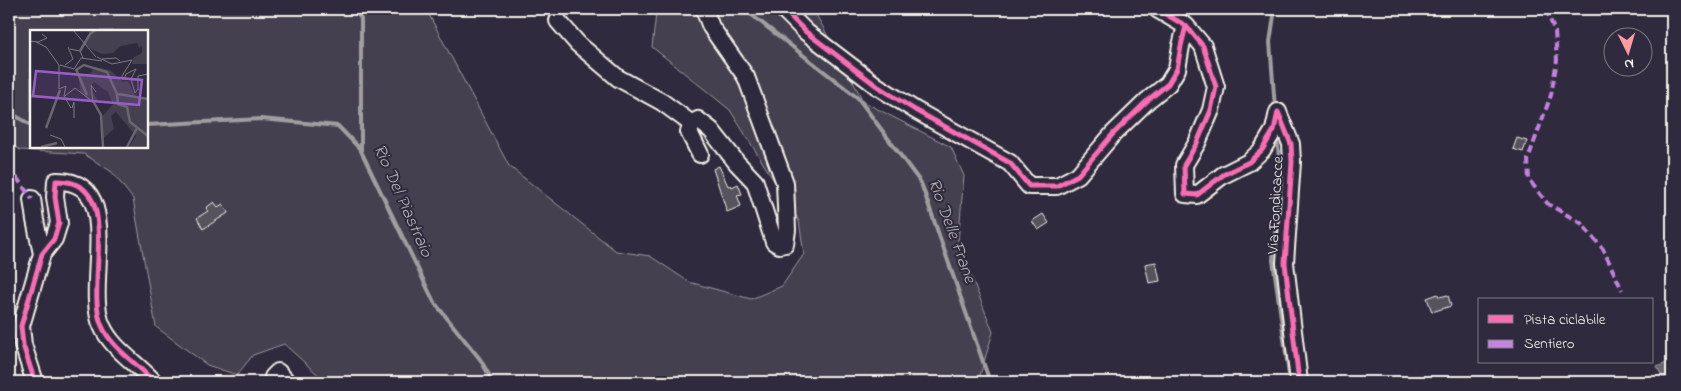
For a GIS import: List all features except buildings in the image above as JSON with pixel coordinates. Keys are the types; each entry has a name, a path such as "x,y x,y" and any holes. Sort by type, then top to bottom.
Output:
{"street":[{"path":"700,154 689,132 692,124 698,120 711,130 755,182 774,242 779,245 785,244 787,230 786,183 746,77 711,27 704,9"},
{"path":"783,9 806,32 877,86 1010,163 1030,186 1057,186 1078,175 1113,134 1148,100 1168,84 1177,69 1180,46 1186,26"},
{"name":"Via Fondicacce","path":"1157,9 1186,26 1203,46 1216,87 1211,110 1197,143 1184,165 1185,194 1197,194 1223,175 1249,162 1262,150 1274,130 1278,112 1291,144 1292,162 1285,263 1299,382"},
{"path":"558,21 578,44 618,78 662,102 692,124"},
{"path":"35,382 23,345 21,326 42,254 54,239 59,223 55,197 56,181 69,180 85,188 94,203 99,224 96,307 102,327 114,344 154,382"},
{"path":"32,199 34,220 42,254"},
{"path":"272,382 273,377 278,372 288,382"}],"shaded area":[{"path":"9,9 426,9 509,166 616,251 650,256 689,282 751,299 782,286 804,254 799,221 730,110 652,47 656,14 664,9 813,9 864,102 951,147 964,176 958,242 993,332 978,382 326,382 284,344 253,355 237,375 207,365 156,327 133,199 112,172 84,154 20,150 9,142"},
{"path":"1671,361 1672,382 1665,382 1657,367"}],"waterway":[{"name":"Rio Del Piastraio","path":"355,9 361,19 361,151 434,302 480,359 493,382"},
{"name":"Rio Delle Frane","path":"744,9 858,98 921,183 990,382"},
{"path":"1275,9 1270,42 1275,108"},
{"path":"9,112 30,124"},
{"path":"148,125 261,119 338,126 361,150"},
{"path":"1277,135 1280,171 1273,260 1290,382"}],"marked path":[{"path":"1546,9 1555,32 1557,60 1551,95 1528,159 1529,180 1548,204 1581,223 1603,249 1622,290"},
{"path":"9,167 32,199"}],"cycle path":[{"path":"783,9 806,32 877,86 915,110 1010,163 1029,186 1057,186 1078,175 1113,134 1148,100 1168,84 1177,69 1186,26"},
{"path":"1157,9 1186,26 1203,46 1216,87 1211,110 1197,143 1184,165 1185,194 1197,195 1223,175 1249,162 1262,150 1274,130 1278,112 1291,144 1292,162 1285,263 1299,382"},
{"path":"35,382 23,345 21,326 42,254 54,239 59,223 55,197 56,181 78,185 90,197 97,215 97,308 102,326 118,349 154,382"}]}
